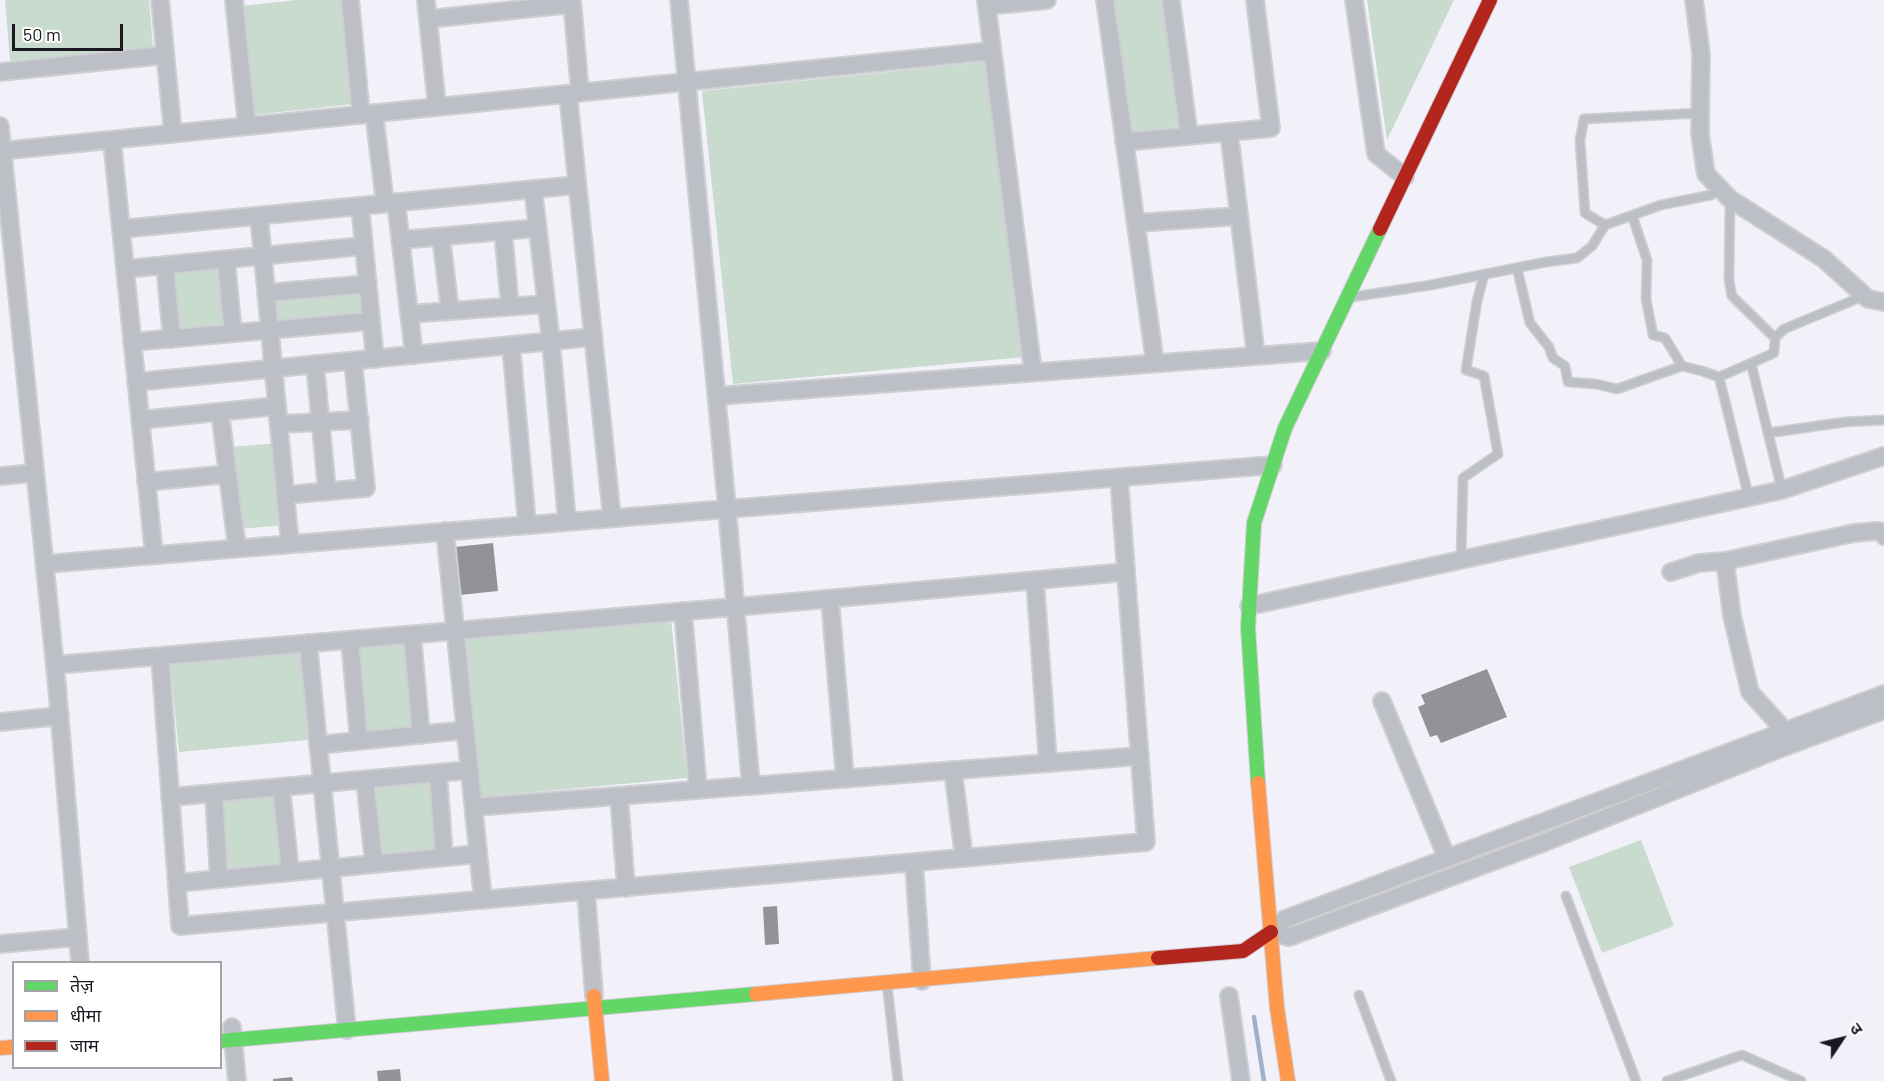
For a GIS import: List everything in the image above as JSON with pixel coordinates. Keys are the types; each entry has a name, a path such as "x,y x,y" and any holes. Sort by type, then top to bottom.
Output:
{"street":[{"path":"160,0 173,134"},
{"path":"234,0 247,126"},
{"path":"350,0 367,114 400,240 414,355"},
{"path":"426,0 437,107"},
{"path":"679,0 751,786"},
{"path":"1033,372 987,3 1047,0"},
{"path":"1105,0 1155,363"},
{"path":"1171,0 1189,136"},
{"path":"1125,142 1271,128 1255,0"},
{"path":"1354,0 1376,154 1405,177"},
{"path":"1288,1081 1277,1008 1248,627 1254,523 1285,428 1490,0"},
{"path":"1694,0 1701,54 1700,134 1706,174 1725,194 1824,259 1868,299 1884,302"},
{"path":"428,19 572,2 577,185 612,518"},
{"path":"1,151 992,51"},
{"path":"0,72 165,55"},
{"path":"0,126 60,716 80,961"},
{"path":"1229,132 1256,356"},
{"path":"112,140 154,555"},
{"path":"121,229 577,185"},
{"path":"533,189 551,342 567,521"},
{"path":"360,206 375,359"},
{"path":"259,216 290,544"},
{"path":"1136,223 1239,216"},
{"path":"400,240 538,228"},
{"path":"503,231 510,306"},
{"path":"441,237 450,311"},
{"path":"125,269 364,246"},
{"path":"226,260 233,333"},
{"path":"165,265 172,339"},
{"path":"266,293 368,284"},
{"path":"409,314 546,304"},
{"path":"132,342 371,321"},
{"path":"136,381 593,337"},
{"path":"511,345 526,525"},
{"path":"717,396 1322,351"},
{"path":"285,495 366,488 354,360"},
{"path":"315,364 327,491"},
{"path":"140,420 277,406"},
{"path":"220,411 237,548"},
{"path":"279,424 360,420"},
{"path":"1249,606 1749,498 1782,490 1884,456"},
{"path":"45,564 1273,465"},
{"path":"0,476 36,473"},
{"path":"146,482 228,474"},
{"path":"160,656 180,926 1146,842 1119,477"},
{"path":"445,531 483,900"},
{"path":"1671,572 1699,563 1725,561 1854,533 1878,531 1884,536"},
{"path":"1725,561 1732,616 1750,692 1784,730"},
{"path":"55,665 1126,572"},
{"path":"1035,580 1048,763"},
{"path":"830,599 845,779"},
{"path":"683,611 698,790"},
{"path":"411,634 421,735"},
{"path":"350,640 359,741"},
{"path":"308,643 347,1023"},
{"path":"237,1081 227,1034 922,974 1243,951 1271,932 1285,919 1884,693"},
{"path":"1382,701 1447,858"},
{"path":"1271,932 1289,937 1545,842 1884,710"},
{"path":"0,722 60,716"},
{"path":"318,745 466,730"},
{"path":"474,807 1140,756"},
{"path":"170,797 470,770"},
{"path":"952,771 964,858"},
{"path":"438,773 444,857"},
{"path":"365,780 374,863"},
{"path":"281,787 290,871"},
{"path":"214,793 219,878"},
{"path":"619,796 626,888"},
{"path":"177,883 478,854"},
{"path":"914,862 922,974"},
{"path":"586,891 602,1081"},
{"path":"0,944 78,937"},
{"path":"595,1002 887,984 922,974"},
{"path":"1229,996 1241,1081"}],"lane":[{"path":"1605,225 1585,213 1580,140 1584,119 1700,113"},
{"path":"1348,298 1577,258 1592,246 1605,225 1661,205 1725,194 1729,280 1732,296 1775,338"},
{"path":"1632,215 1647,260 1646,299 1653,335 1665,338 1682,366"},
{"path":"1517,268 1530,323 1549,347 1553,358 1565,366 1568,382 1596,384 1617,389 1682,366 1702,370 1719,377 1774,354 1775,338 1784,329 1854,300 1860,292"},
{"path":"1461,560 1463,478 1498,454 1484,376 1466,370 1477,301 1484,275"},
{"path":"1751,363 1782,490"},
{"path":"1719,377 1749,498"},
{"path":"1768,433 1845,422 1884,420"},
{"path":"1566,896 1636,1081"},
{"path":"887,984 898,1081"},
{"path":"1359,995 1391,1081"},
{"path":"1667,1081 1742,1055 1801,1081"}],"green space":[{"path":"5,0 149,0 153,48 10,61"},
{"path":"297,0 343,0 354,104 253,115 241,6"},
{"path":"1112,0 1162,0 1180,126 1131,133"},
{"path":"1367,0 1454,0 1387,140"},
{"path":"984,62 1024,357 733,384 702,91"},
{"path":"222,264 228,329 176,335 169,269"},
{"path":"365,289 367,316 275,325 272,298"},
{"path":"277,443 285,525 239,529 232,447"},
{"path":"671,619 687,778 481,797 466,638"},
{"path":"407,642 417,728 365,733 355,647"},
{"path":"300,651 308,740 179,752 170,663"},
{"path":"432,778 438,851 378,856 371,783"},
{"path":"277,793 284,867 225,872 218,798"},
{"path":"1641,840 1674,926 1602,953 1569,867"}],"building":[{"path":"493,543 498,591 460,595 455,547"},
{"path":"1487,669 1507,717 1441,743 1437,735 1430,737 1418,707 1425,704 1421,695"},
{"path":"777,906 779,944 765,945 763,907"},
{"path":"400,1069 401,1081 378,1081 377,1071"},
{"path":"292,1077 293,1081 273,1081 273,1079"}],"waterway":[{"path":"1254,1017 1264,1081"}],"traffic: fast":[{"path":"1258,783 1248,627 1254,523 1285,428 1380,229"},
{"path":"222,1041 756,994"}],"traffic: slow":[{"path":"1258,783 1277,1008 1288,1081"},
{"path":"756,994 1158,958"},
{"path":"594,996 602,1081"},
{"path":"0,1048 12,1047"}],"traffic: jam":[{"path":"1380,229 1490,0"},
{"path":"1158,958 1243,951 1271,932"}]}
